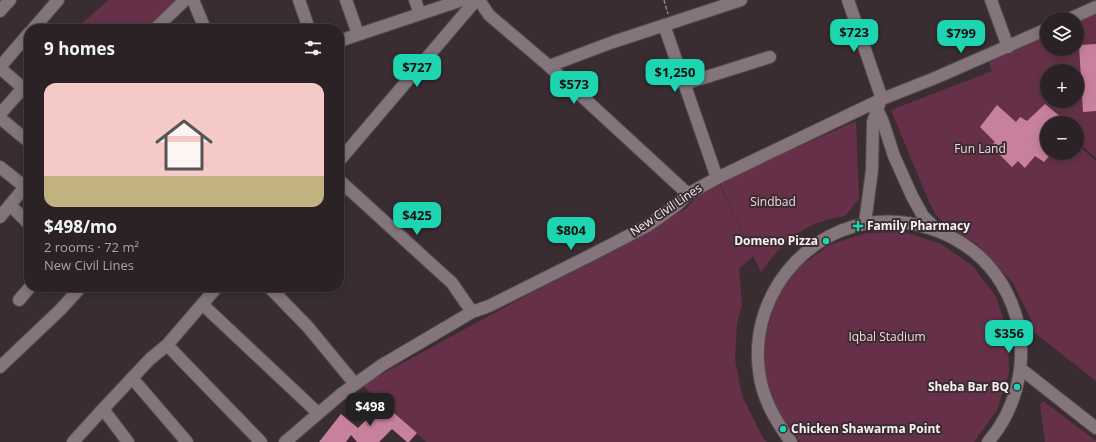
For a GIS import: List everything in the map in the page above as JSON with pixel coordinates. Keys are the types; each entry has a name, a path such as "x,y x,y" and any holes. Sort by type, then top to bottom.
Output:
{"street":[{"path":"0,11 10,0"},
{"path":"37,24 58,0"},
{"path":"161,24 185,0"},
{"path":"193,0 203,24"},
{"path":"299,0 307,24"},
{"path":"346,0 358,34"},
{"path":"415,0 420,14"},
{"path":"344,39 462,0"},
{"path":"344,155 477,0 489,15 549,66 688,194"},
{"path":"549,66 613,42 741,0"},
{"path":"848,0 880,104 894,156 912,196 923,216 937,230"},
{"path":"991,0 1008,46"},
{"path":"1084,12 1096,7"},
{"path":"666,25 684,84 717,178"},
{"name":"New Civil Lines","path":"286,442 340,395 382,365 472,312 489,306 646,226 678,204 688,194 717,178 935,78 1040,32"},
{"path":"24,39 0,68 24,91"},
{"path":"684,84 770,57"},
{"path":"0,114 24,93"},
{"path":"865,223 872,170 873,122 880,104"},
{"path":"0,118 24,138"},
{"path":"0,167 24,183"},
{"path":"344,185 452,283 472,312"},
{"path":"0,216 24,189"},
{"path":"10,205 24,219"},
{"path":"791,442 769,409 762,390 758,370 758,350 764,311 772,293 795,260 810,248 827,237 845,229 865,223 889,221 914,223 937,230 958,241 978,255 989,266 1006,292 1015,314 1022,353 1018,385 1008,413 988,442"},
{"path":"19,300 26,292"},
{"path":"0,367 60,310 76,292"},
{"path":"73,442 102,409 167,344 213,292"},
{"path":"275,292 308,327 355,384"},
{"path":"202,304 318,413"},
{"path":"167,344 261,442"},
{"path":"1020,369 1096,428"},
{"path":"132,378 187,442"},
{"path":"102,409 128,442"}],"path":[{"path":"664,0 668,11 666,25"}],"green space":[{"path":"109,0 185,0 163,24 81,24"},
{"name":"Fun Land","path":"1096,6 1096,158 1084,148 1084,116 1046,116 1030,103 1044,116 1040,116 1040,160 1084,160 1084,150 1096,161 1096,381 1035,333 1031,320 1013,283 978,245 948,227 935,214 891,110 992,71 986,55 1040,30 1040,56 1084,56 1084,14"},
{"name":"Sindbad","path":"856,121 859,199 845,216 818,223 797,234 778,251 761,272 753,256 739,269 742,304 737,324 735,359 742,396 763,438 767,442 426,442 362,385 687,208 695,198 719,184 749,246 720,184"},
{"name":"Iqbal Stadium","path":"905,232 941,244 973,266 996,297 1008,334 1009,373 997,410 974,442 800,442 778,412 765,375 765,337 776,300 798,268 829,245 866,233"},
{"path":"1043,401 1096,442 1045,442 1040,404"}],"building":[{"path":"1096,44 1096,111 1083,112 1084,64 1080,64 1080,56 1084,56 1084,45"},
{"path":"997,105 1016,122 1020,117 1027,121 1041,108 1050,108 1060,116 1040,116 1040,159 1035,156 1025,168 1018,161 1012,167 991,146 995,142 980,127"},
{"path":"379,400 417,433 409,442 407,442 392,429 379,442 357,442 351,435 346,442 319,442 341,414 358,428 373,413 370,410"}],"place":[{"name":"Family Pharmacy","path":"858,226"},
{"name":"Domeno Pizza","path":"826,241"},
{"name":"Sheba Bar BQ","path":"1017,387"},
{"name":"Chicken Shawarma Point","path":"783,429"}]}
